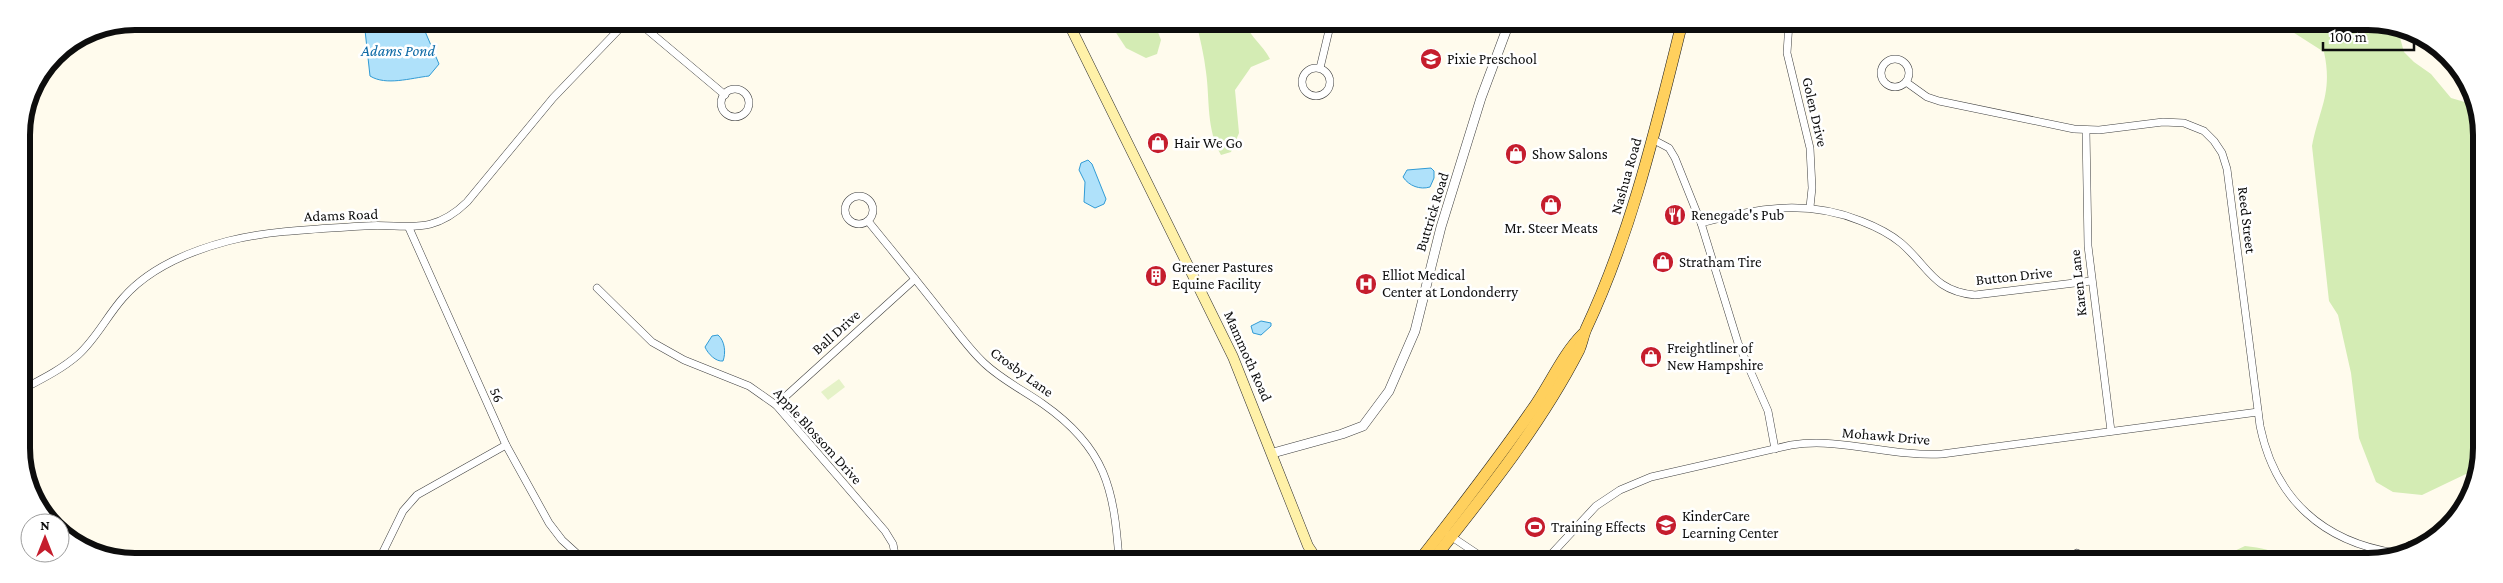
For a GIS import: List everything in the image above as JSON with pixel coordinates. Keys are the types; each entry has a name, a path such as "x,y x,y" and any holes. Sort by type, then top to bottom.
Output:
{"main road":[{"name":"Mammoth Road","path":"1072,30 1218,325 1273,453 1308,546 1313,553"},
{"name":"Nashua Road","path":"1427,553 1447,534 1544,410 1580,348 1584,332 1619,251 1652,139 1680,30"},
{"name":"Nashua Road","path":"1436,553 1447,534"},
{"name":"Mammoth Road","path":"1308,546 1308,553"}],"street":[{"name":"Adams Road","path":"30,385 68,363 78,354 123,298 143,279 187,255 227,241 275,232 367,226 409,228 445,218 468,202 553,98 618,30"},
{"path":"648,30 724,94"},
{"path":"1320,68 1329,30"},
{"name":"Buttrick Road","path":"1273,453 1342,434 1363,426 1389,391 1415,331 1441,227 1481,98 1506,30"},
{"name":"Golen Drive","path":"1788,30 1786,53 1810,148 1812,188 1810,207"},
{"path":"1897,59 1906,64 1909,73 1906,82 1895,87 1884,82 1881,74 1885,62 1897,59"},
{"path":"1320,68 1330,77 1330,86 1320,96 1311,96 1302,85 1303,75 1310,69 1320,68"},
{"name":"Reed Street","path":"1906,82 1927,97 1945,103 2086,130 2177,122 2191,125 2204,131 2219,147 2227,168 2258,412 2263,441 2271,464 2282,485 2297,504 2335,534 2363,545 2387,551"},
{"path":"736,90 744,93 749,102 745,113 737,117 727,114 721,105 724,94 736,90"},
{"name":"Karen Lane","path":"2086,130 2087,219 2091,281 2111,431"},
{"path":"1652,139 1663,144 1673,152 1701,223 1738,343 1768,412 1774,449"},
{"path":"864,196 872,203 874,211 868,221 855,224 847,216 846,206 852,197 864,196"},
{"name":"Button Drive","path":"1701,223 1767,208 1810,207 1846,216 1889,235 1904,245 1936,282 1961,294 1975,295 2091,281"},
{"name":"Crosby Lane","path":"868,221 984,363 1000,377 1050,408 1086,442 1103,470 1111,491 1115,511 1118,553"},
{"name":"56","path":"409,228 506,445 549,523 562,540 576,553"},
{"name":"Ball Drive","path":"776,405 915,279"},
{"name":"Apple Blossom Drive","path":"597,288 652,342 684,360 749,386 776,405 885,531 893,544 895,553"},
{"name":"Mohawk Drive","path":"1552,553 1596,506 1620,490 1650,477 1774,449 1815,443 1927,455 2258,412"},
{"path":"382,553 396,524 411,500 422,490 506,445"},
{"path":"1447,534 1476,553"}],"green space":[{"path":"1114,30 1157,30 1161,40 1157,54 1146,58 1126,48"},
{"path":"1198,30 1248,30 1270,59 1251,67 1235,90 1239,133 1231,152 1221,155 1213,135 1209,114 1202,47"},
{"path":"2290,30 2375,30 2399,35 2404,52 2431,74 2451,98 2467,103 2471,114 2473,135 2472,462 2470,471 2468,473 2422,495 2393,492 2376,482 2359,438 2351,373 2338,315 2329,301 2312,146 2326,90 2327,79 2324,52"},
{"path":"839,379 845,387 828,400 821,392"},
{"path":"2245,546 2262,548 2274,553 2230,553"}],"water":[{"name":"Adams Pond","path":"365,30 424,30 439,64 429,76 391,81 376,79 370,76"},
{"path":"1088,160 1092,164 1106,199 1104,204 1095,208 1084,202 1085,182 1079,170 1081,163"},
{"path":"1431,168 1434,171 1434,178 1430,187 1422,188 1415,186 1408,183 1403,177 1407,170"},
{"path":"1261,321 1271,323 1271,326 1261,335 1253,333 1251,326"},
{"path":"718,335 724,347 723,361 712,357 705,347 712,336"}],"place":[{"name":"Pixie Preschool","path":"1431,59"},
{"name":"Hair We Go","path":"1158,143"},
{"name":"Show Salons","path":"1516,154"},
{"name":"Mr. Steer Meats","path":"1551,205"},
{"name":"Renegade's Pub","path":"1675,215"},
{"name":"Stratham Tire","path":"1663,262"},
{"name":"Greener Pastures Equine Facility","path":"1156,276"},
{"name":"Elliot Medical Center at Londonderry","path":"1366,284"},
{"name":"Freightliner of New Hampshire","path":"1651,357"},
{"name":"KinderCare Learning Center","path":"1666,525"},
{"name":"Training Effects","path":"1535,527"}]}
